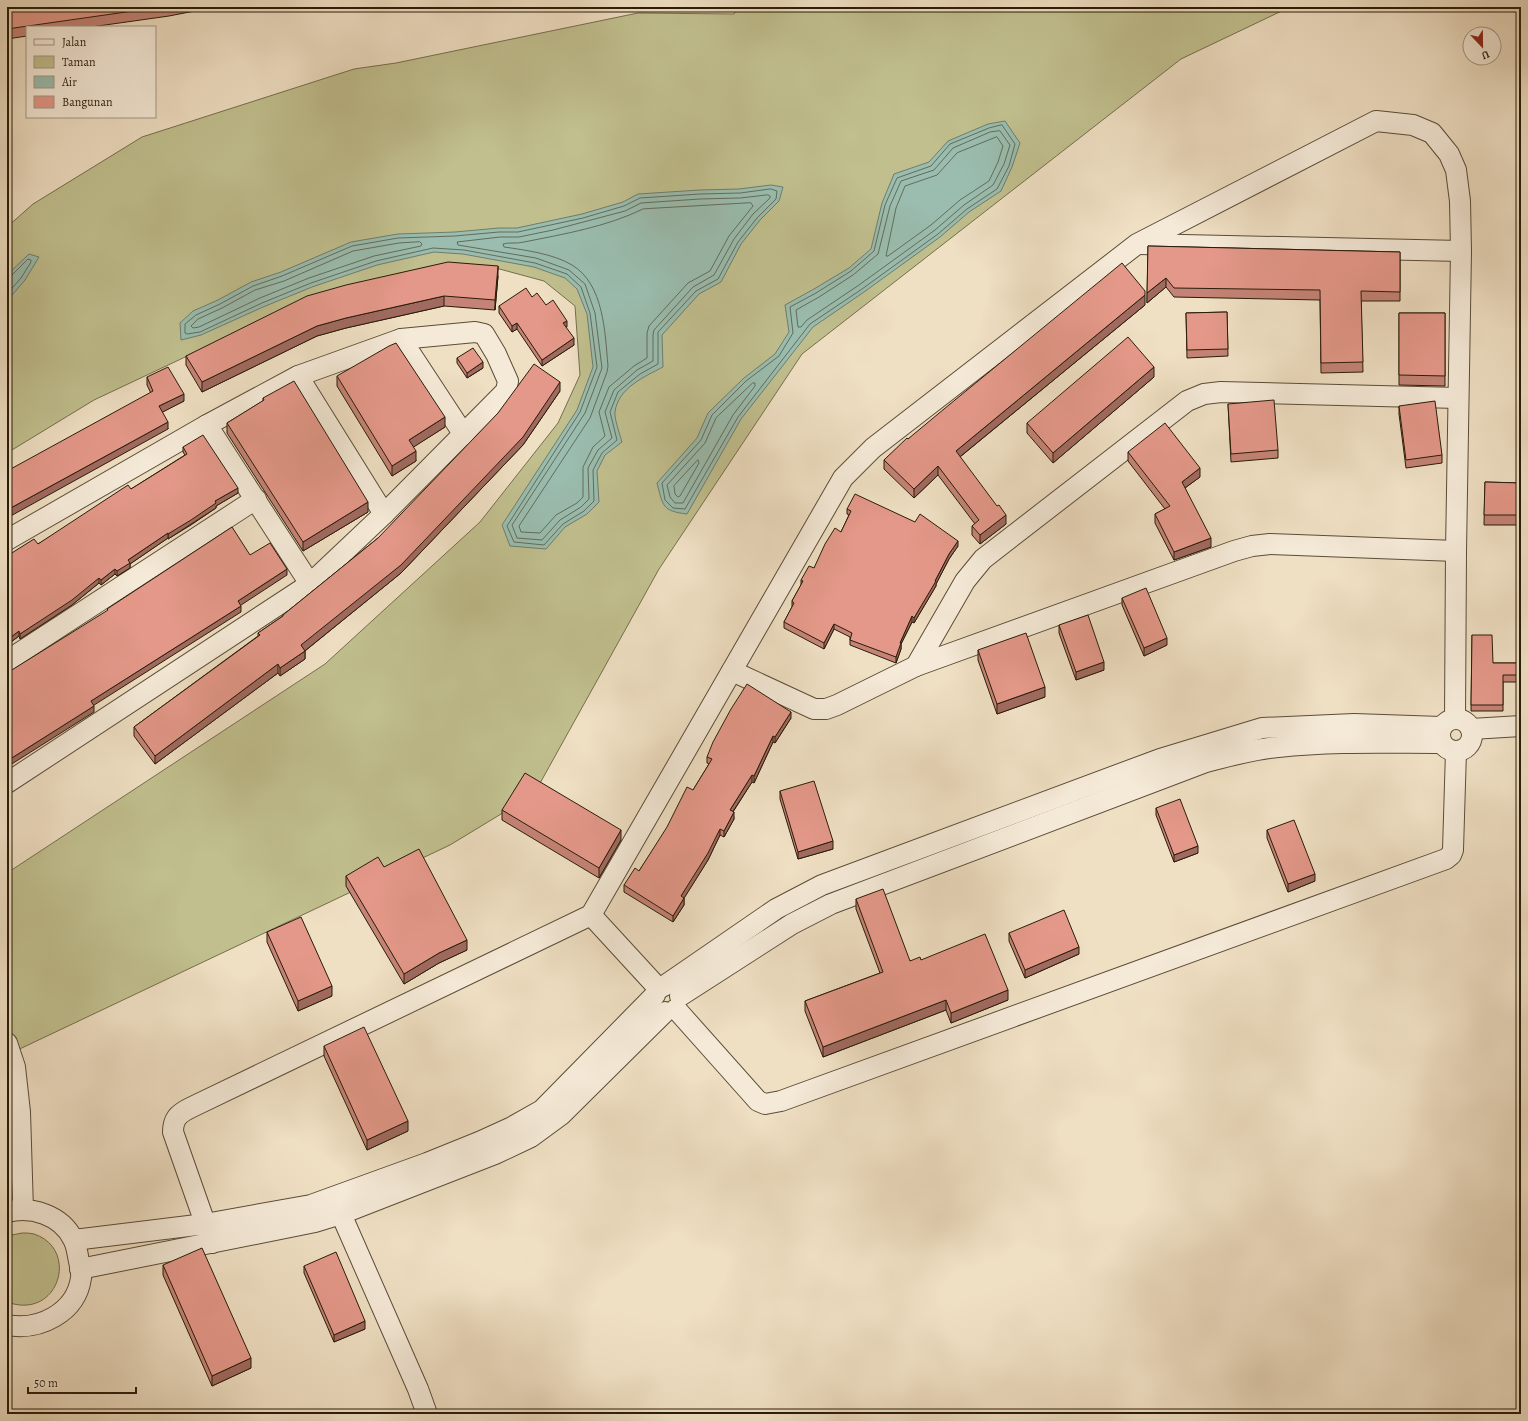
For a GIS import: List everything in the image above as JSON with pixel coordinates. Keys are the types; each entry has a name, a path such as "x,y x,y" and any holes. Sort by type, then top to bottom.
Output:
{"street":[{"path":"212,1243 173,1132 173,1124 177,1116 197,1104 591,915 844,478 873,448 1136,244 1376,121 1413,125 1432,133 1450,154 1456,170 1460,201 1461,251 1456,551 1448,735 1453,850 1451,855 1446,859 782,1101 765,1104 758,1101 591,915"},
{"path":"1136,244 1461,251"},
{"path":"7,540 207,425 298,376 401,339 475,332 484,334 508,382 506,391 464,435 310,584 7,783"},
{"path":"401,339 464,435"},
{"path":"298,376 384,514"},
{"path":"916,666 965,581 983,559 1187,401 1204,394 1221,392 1458,398"},
{"path":"207,425 310,584"},
{"path":"7,660 256,499"},
{"path":"732,672 814,709 826,709 916,666 1227,553 1252,546 1270,544 1456,551"},
{"path":"74,1240 205,1224 311,1206 427,1163 512,1127 542,1110 666,998 776,909 822,885 1160,759 1262,728 1354,724 1448,735 1462,750 1471,741 1471,729 1463,720 1448,735 1276,747 1206,762 831,904 792,924 666,998 561,1115 531,1137 495,1154 341,1214 314,1222 80,1269"},
{"path":"1471,729 1521,726"},
{"path":"1025,809 1032,828"},
{"path":"7,1043 15,1067 20,1112 15,1211 32,1210 49,1216 64,1226 74,1240 81,1277 74,1296 66,1308 55,1318 27,1327 7,1325"},
{"path":"341,1214 418,1389 427,1414"}],"green space":[{"path":"738,7 1290,7 1181,59 802,354 659,569 534,794 450,845 7,1055 7,873 325,664 480,522 558,423 580,375 575,306 544,281 492,267 306,300 94,400 7,453 7,227 33,204 142,137 354,69 396,63 638,13 734,14"},
{"path":"22,1233 34,1234 48,1242 56,1254 59,1267 57,1281 51,1293 40,1302 25,1305 7,1302 7,1236"}],"water":[{"path":"1005,121 1020,143 1012,167 1001,191 969,212 940,237 813,327 741,419 687,514 668,509 663,502 657,483 697,438 708,413 744,378 775,354 789,332 785,305 849,268 871,249 882,203 894,174 929,162 948,141 988,124"},
{"path":"771,185 783,187 779,201 760,220 741,244 721,282 699,294 662,335 663,367 640,379 621,396 617,404 615,415 622,442 605,455 597,471 599,502 587,514 565,527 546,549 510,546 502,525 577,410 593,367 587,314 577,289 565,278 534,267 463,254 434,252 377,265 312,287 201,335 181,340 180,323 193,311 218,300 251,282 281,272 351,242 398,234 517,228 582,214 623,202 638,194 739,189"},
{"path":"29,254 39,257 25,280 7,301 7,275"}],"building":[{"path":"7,7 161,7 26,26 7,29"},
{"path":"1148,246 1400,252 1400,292 1361,291 1363,362 1321,363 1320,290 1174,288 1166,278 1147,293"},
{"path":"448,262 498,266 495,300 444,296 317,326 202,382 186,356 307,296 346,285"},
{"path":"1122,263 1145,291 1145,295 956,451 997,506 999,505 1006,515 980,535 972,526 979,520 938,466 914,489 884,460 907,438 908,439"},
{"path":"526,288 532,297 537,293 546,305 553,300 567,321 563,323 574,338 542,360 517,323 512,326 499,306"},
{"path":"1227,312 1228,349 1187,350 1186,313"},
{"path":"1399,313 1445,313 1445,376 1399,375"},
{"path":"1128,337 1154,367 1053,453 1027,423"},
{"path":"396,343 445,417 409,440 416,451 392,466 337,376"},
{"path":"473,348 483,362 467,373 457,358"},
{"path":"534,364 560,382 523,437 401,565 301,645 305,651 280,668 278,664 155,756 134,727 260,635 258,633 283,616 378,538 498,413"},
{"path":"168,367 184,394 159,406 168,422 7,510 7,471 153,391 147,377"},
{"path":"294,381 368,502 303,542 227,423 264,400 263,398"},
{"path":"1274,400 1278,450 1231,454 1228,404"},
{"path":"1435,401 1442,455 1406,460 1399,406"},
{"path":"1165,423 1200,468 1182,482 1211,538 1174,552 1155,514 1170,506 1128,452"},
{"path":"203,435 238,488 215,501 216,503 191,520 168,533 128,560 130,563 117,571 115,569 101,580 99,578 72,600 20,634 19,631 7,640 7,556 34,539 38,544 128,485 131,489 187,454 183,447"},
{"path":"1485,482 1521,483 1521,515 1484,515"},
{"path":"855,494 915,522 920,514 958,541 949,554 936,581 914,618 912,616 900,643 896,657 850,640 852,633 834,624 824,643 784,622 794,603 792,601 803,581 801,580 809,566 814,568 825,544 835,528 841,532 851,511 847,509"},
{"path":"232,527 250,555 270,543 287,569 238,601 241,606 91,701 94,706 7,761 7,673 108,610 107,609"},
{"path":"1146,588 1167,638 1144,648 1122,598"},
{"path":"1088,615 1104,662 1076,672 1059,625"},
{"path":"1026,633 1045,687 997,704 978,650"},
{"path":"1472,635 1492,635 1493,663 1520,663 1520,675 1503,675 1503,705 1471,705"},
{"path":"747,684 791,712 775,737 773,736 754,776 752,775 730,810 734,812 724,831 720,829 708,853 681,896 684,898 673,916 624,885 635,868 639,871 667,827 687,787 693,790 712,759 707,757 713,742"},
{"path":"525,773 621,830 599,868 502,810"},
{"path":"814,781 833,841 798,852 780,791"},
{"path":"1180,799 1198,846 1174,855 1156,808"},
{"path":"1294,820 1315,874 1288,884 1267,830"},
{"path":"419,849 467,940 439,953 404,974 346,876 378,857 384,867"},
{"path":"883,889 910,961 920,957 921,960 985,934 1008,990 951,1013 946,1000 823,1047 805,1001 883,972 856,899"},
{"path":"1064,910 1079,947 1025,970 1009,933"},
{"path":"301,917 332,986 298,1001 267,932"},
{"path":"364,1027 408,1121 367,1140 324,1046"},
{"path":"202,1248 251,1358 212,1376 163,1265"},
{"path":"336,1252 365,1321 334,1335 304,1266"}]}
